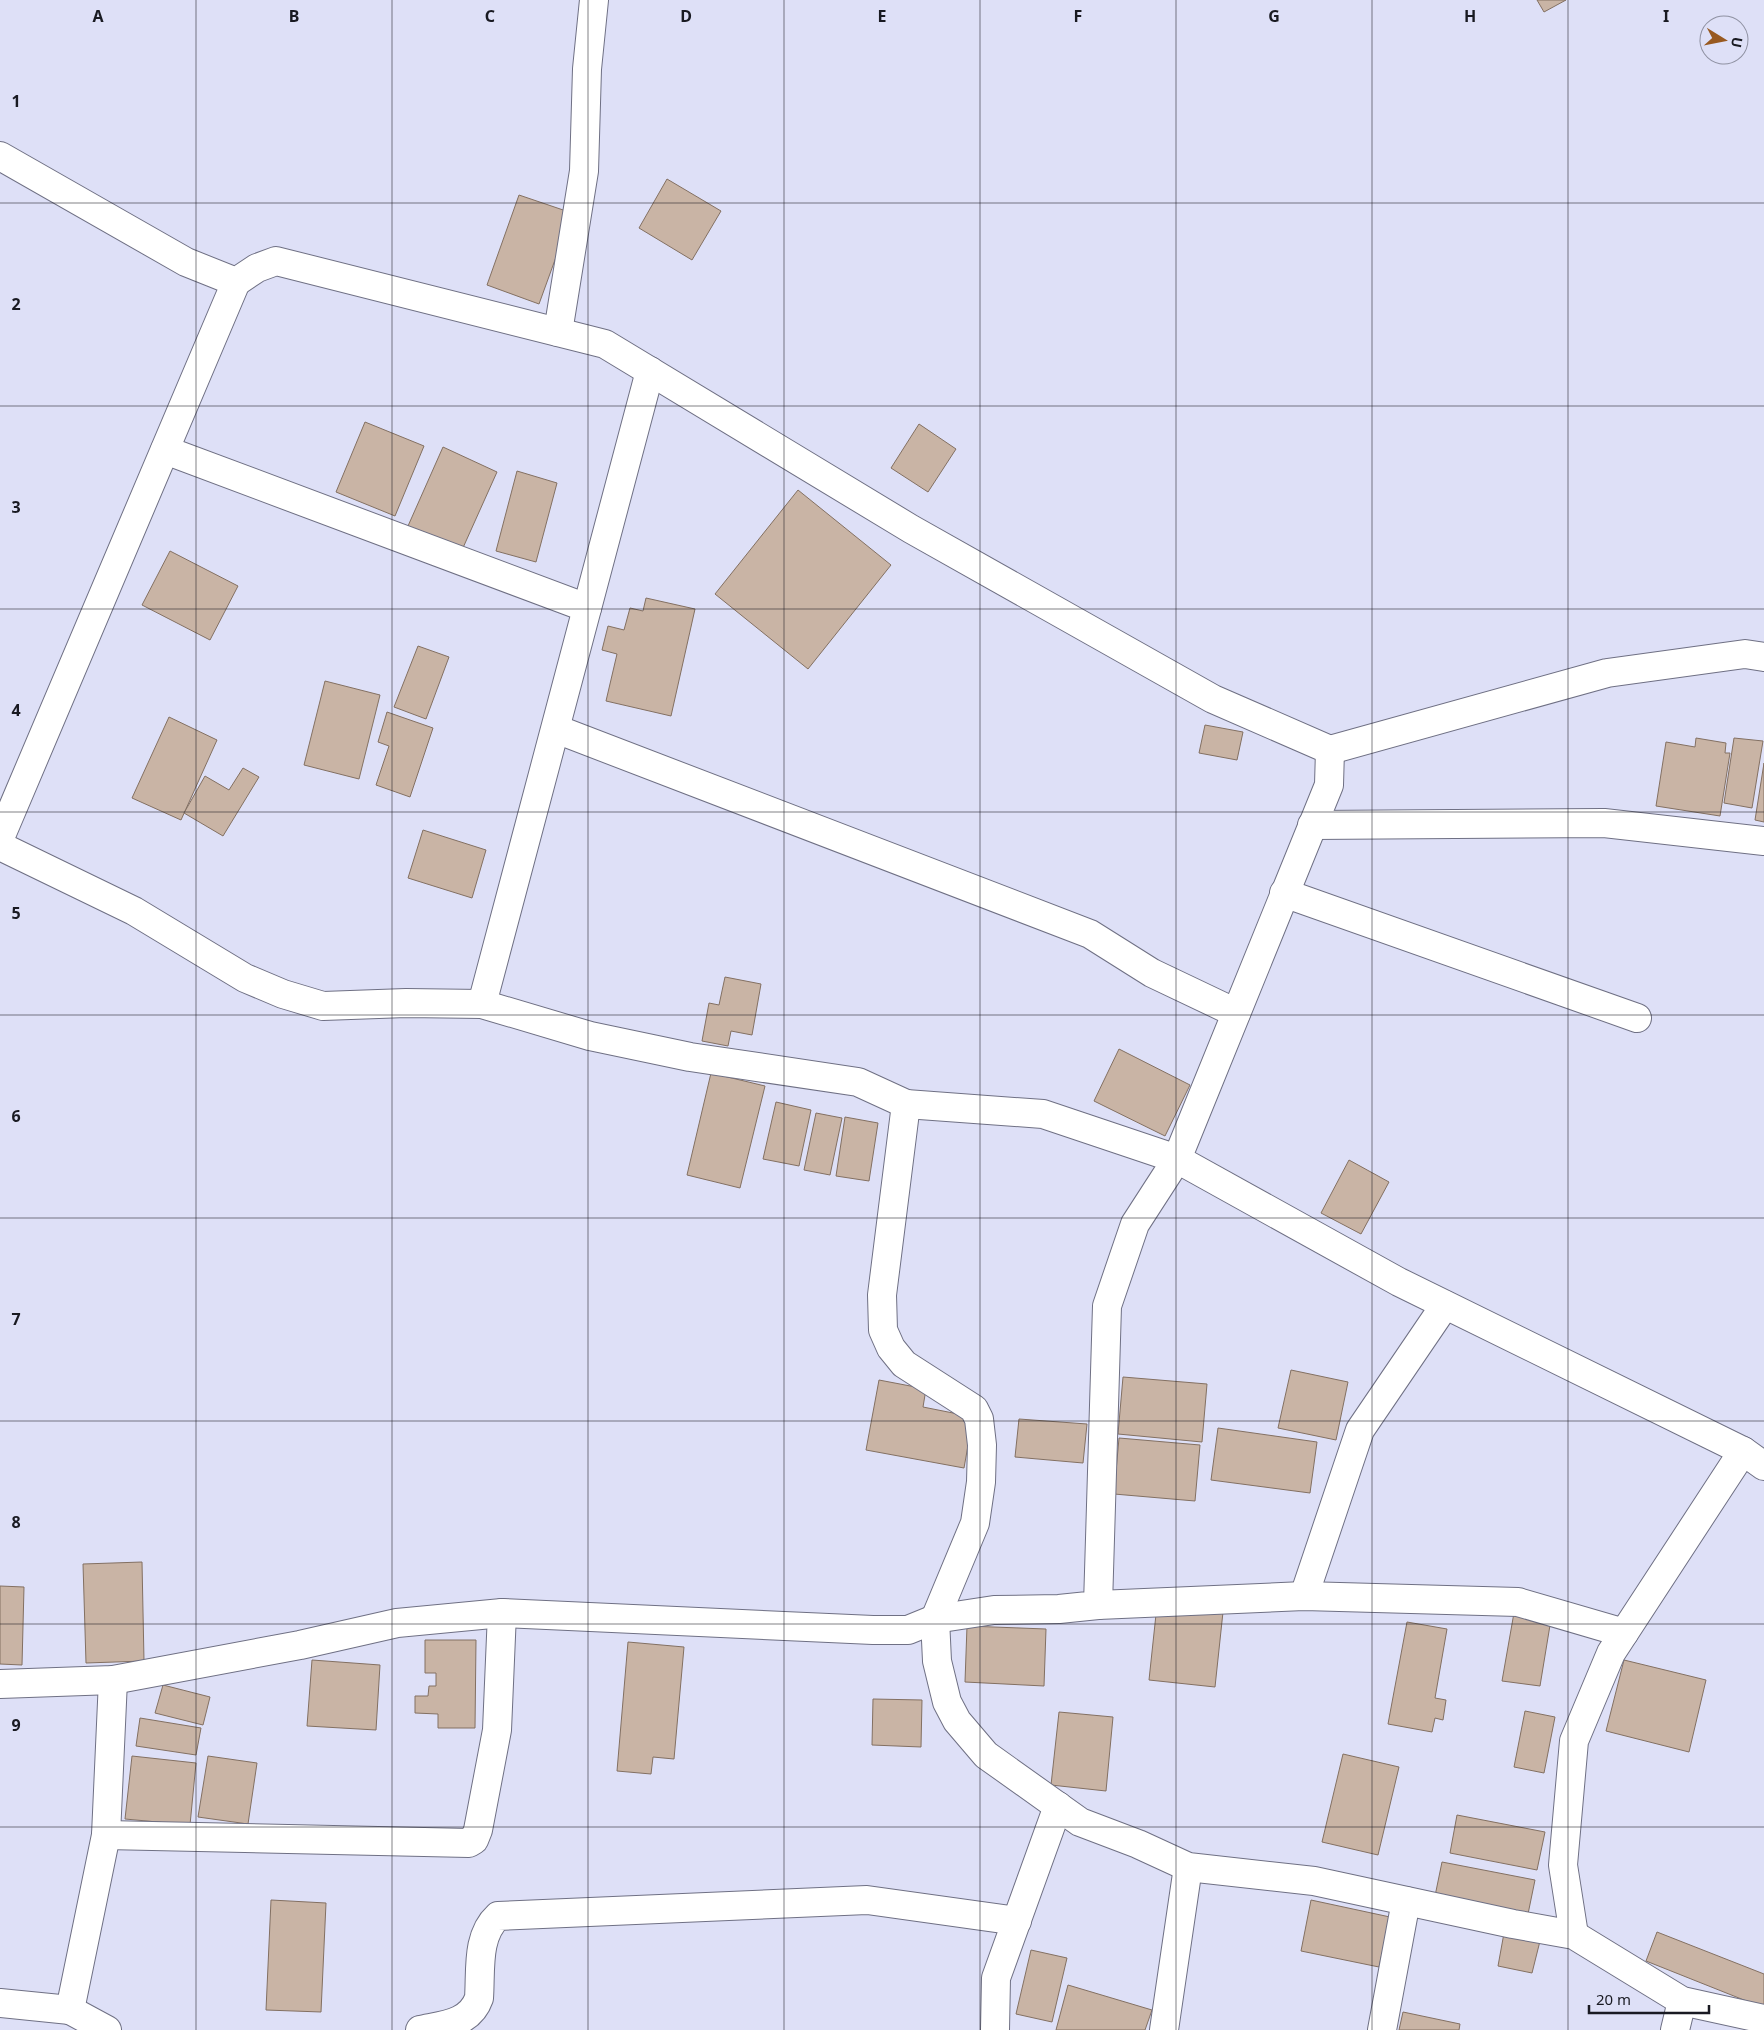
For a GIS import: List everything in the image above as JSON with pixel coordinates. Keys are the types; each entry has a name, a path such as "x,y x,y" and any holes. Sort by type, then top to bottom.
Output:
{"street":[{"path":"558,332 584,171 587,69 594,0"},
{"path":"0,156 186,262 236,282"},
{"path":"0,838 236,282 257,268 276,261 605,344 911,529 1213,699 1330,750 1607,673 1745,654 1764,656"},
{"path":"482,1004 650,371"},
{"path":"165,450 587,608"},
{"path":"556,728 1090,934 1152,973 1236,1013"},
{"path":"1098,1604 1108,1306 1136,1224 1177,1159 1329,785 1330,750"},
{"path":"1312,825 1604,823 1764,841"},
{"path":"0,846 134,911 245,978 283,994 323,1006 406,1003 482,1004 599,1038 690,1057 858,1082 906,1104 1042,1114 1177,1159 1399,1282 1754,1459 1610,1653 1574,1742 1563,1865 1574,1935"},
{"path":"1284,893 1637,1018"},
{"path":"906,1104 882,1295 884,1330 890,1348 904,1364 974,1409 979,1419 982,1445 981,1482 975,1523 935,1618 937,1661 947,1702 956,1721 986,1755 1080,1822 1138,1844 1188,1867 1314,1881 1513,1924 1574,1935 1682,2000 1764,2019"},
{"path":"1304,1596 1360,1430 1445,1305"},
{"path":"0,1684 113,1680 300,1644 397,1623 502,1613 908,1630 935,1618 994,1610 1060,1609 1098,1604 1304,1596 1518,1602 1624,1633"},
{"path":"106,1835 469,1843 474,1840 478,1830 497,1730 502,1613"},
{"path":"70,2010 106,1835 113,1680"},
{"path":"995,2030 996,1978 1058,1806"},
{"path":"1164,2030 1188,1867"},
{"path":"420,2030 460,2021 476,2006 479,1998 482,1943 491,1922 498,1916 867,1900 1016,1921"},
{"path":"1382,2030 1406,1901"},
{"path":"1675,2030 1682,2000"},
{"path":"0,2003 70,2010 107,2030"}],"building":[{"path":"1537,0 1566,0 1544,12"},
{"path":"667,179 721,211 692,260 639,228"},
{"path":"519,195 572,213 539,304 487,285"},
{"path":"365,422 424,446 395,516 336,492"},
{"path":"919,424 956,449 928,492 891,468"},
{"path":"443,447 497,472 462,550 408,526"},
{"path":"517,471 557,483 536,562 496,551"},
{"path":"798,490 891,565 808,669 715,594"},
{"path":"170,551 238,586 210,640 142,605"},
{"path":"646,598 695,609 671,716 606,701 617,654 602,650 608,626 624,630 630,608 643,611"},
{"path":"418,646 449,657 426,719 394,707"},
{"path":"325,681 380,695 359,779 304,765"},
{"path":"387,712 433,728 410,797 376,785 389,746 378,742"},
{"path":"169,717 217,740 181,820 132,798"},
{"path":"1205,725 1243,732 1237,760 1199,753"},
{"path":"1696,738 1726,743 1725,753 1730,753 1720,816 1656,806 1666,742 1695,747"},
{"path":"1734,738 1763,741 1752,808 1724,803"},
{"path":"1764,763 1764,822 1755,820"},
{"path":"243,768 259,777 223,836 184,813 205,776 229,790"},
{"path":"423,830 486,850 472,898 408,878"},
{"path":"725,977 761,984 752,1035 731,1031 728,1046 702,1041 709,1003 719,1005"},
{"path":"1119,1049 1190,1085 1165,1136 1094,1101"},
{"path":"711,1073 765,1086 740,1188 687,1175"},
{"path":"776,1102 811,1110 799,1166 763,1159"},
{"path":"816,1113 842,1118 830,1175 804,1170"},
{"path":"845,1117 878,1123 869,1181 836,1176"},
{"path":"1349,1160 1389,1182 1361,1234 1321,1213"},
{"path":"1291,1370 1348,1382 1336,1440 1278,1428"},
{"path":"1123,1377 1207,1384 1202,1442 1118,1434"},
{"path":"879,1380 926,1389 923,1407 973,1417 964,1468 866,1450"},
{"path":"1019,1419 1087,1424 1083,1463 1015,1457"},
{"path":"1218,1428 1317,1442 1310,1493 1211,1480"},
{"path":"1119,1438 1200,1445 1195,1501 1114,1494"},
{"path":"142,1562 144,1661 86,1663 83,1564"},
{"path":"0,1586 24,1587 22,1665 0,1664"},
{"path":"1157,1605 1223,1612 1215,1687 1149,1680"},
{"path":"1515,1607 1552,1613 1540,1686 1502,1681"},
{"path":"1407,1622 1447,1629 1435,1698 1446,1700 1443,1720 1435,1718 1432,1732 1388,1724"},
{"path":"967,1626 1046,1629 1044,1686 965,1682"},
{"path":"425,1640 476,1640 475,1728 438,1728 438,1714 415,1713 415,1696 428,1696 429,1686 436,1686 436,1673 425,1673"},
{"path":"628,1642 684,1647 674,1759 653,1757 651,1774 617,1771"},
{"path":"312,1660 380,1665 376,1730 307,1726"},
{"path":"1624,1660 1706,1680 1689,1752 1606,1731"},
{"path":"163,1685 210,1697 203,1725 155,1713"},
{"path":"873,1699 922,1700 921,1747 872,1745"},
{"path":"1525,1711 1555,1717 1544,1773 1514,1767"},
{"path":"1059,1712 1113,1717 1106,1791 1051,1785"},
{"path":"140,1718 201,1728 196,1755 136,1746"},
{"path":"1343,1754 1399,1767 1378,1855 1322,1842"},
{"path":"132,1756 196,1763 190,1825 125,1819"},
{"path":"208,1756 257,1763 248,1824 198,1817"},
{"path":"1457,1815 1545,1832 1537,1870 1450,1853"},
{"path":"1442,1862 1535,1880 1528,1914 1435,1896"},
{"path":"271,1900 326,1903 321,2012 266,2010"},
{"path":"1311,1900 1390,1917 1379,1967 1301,1951"},
{"path":"1657,1932 1764,1974 1764,2008 1646,1961"},
{"path":"1504,1933 1540,1941 1532,1973 1498,1966"},
{"path":"1031,1950 1067,1958 1052,2022 1016,2014"},
{"path":"1068,1985 1152,2010 1145,2030 1056,2030"},
{"path":"1403,2012 1460,2024 1459,2030 1399,2030"}]}
